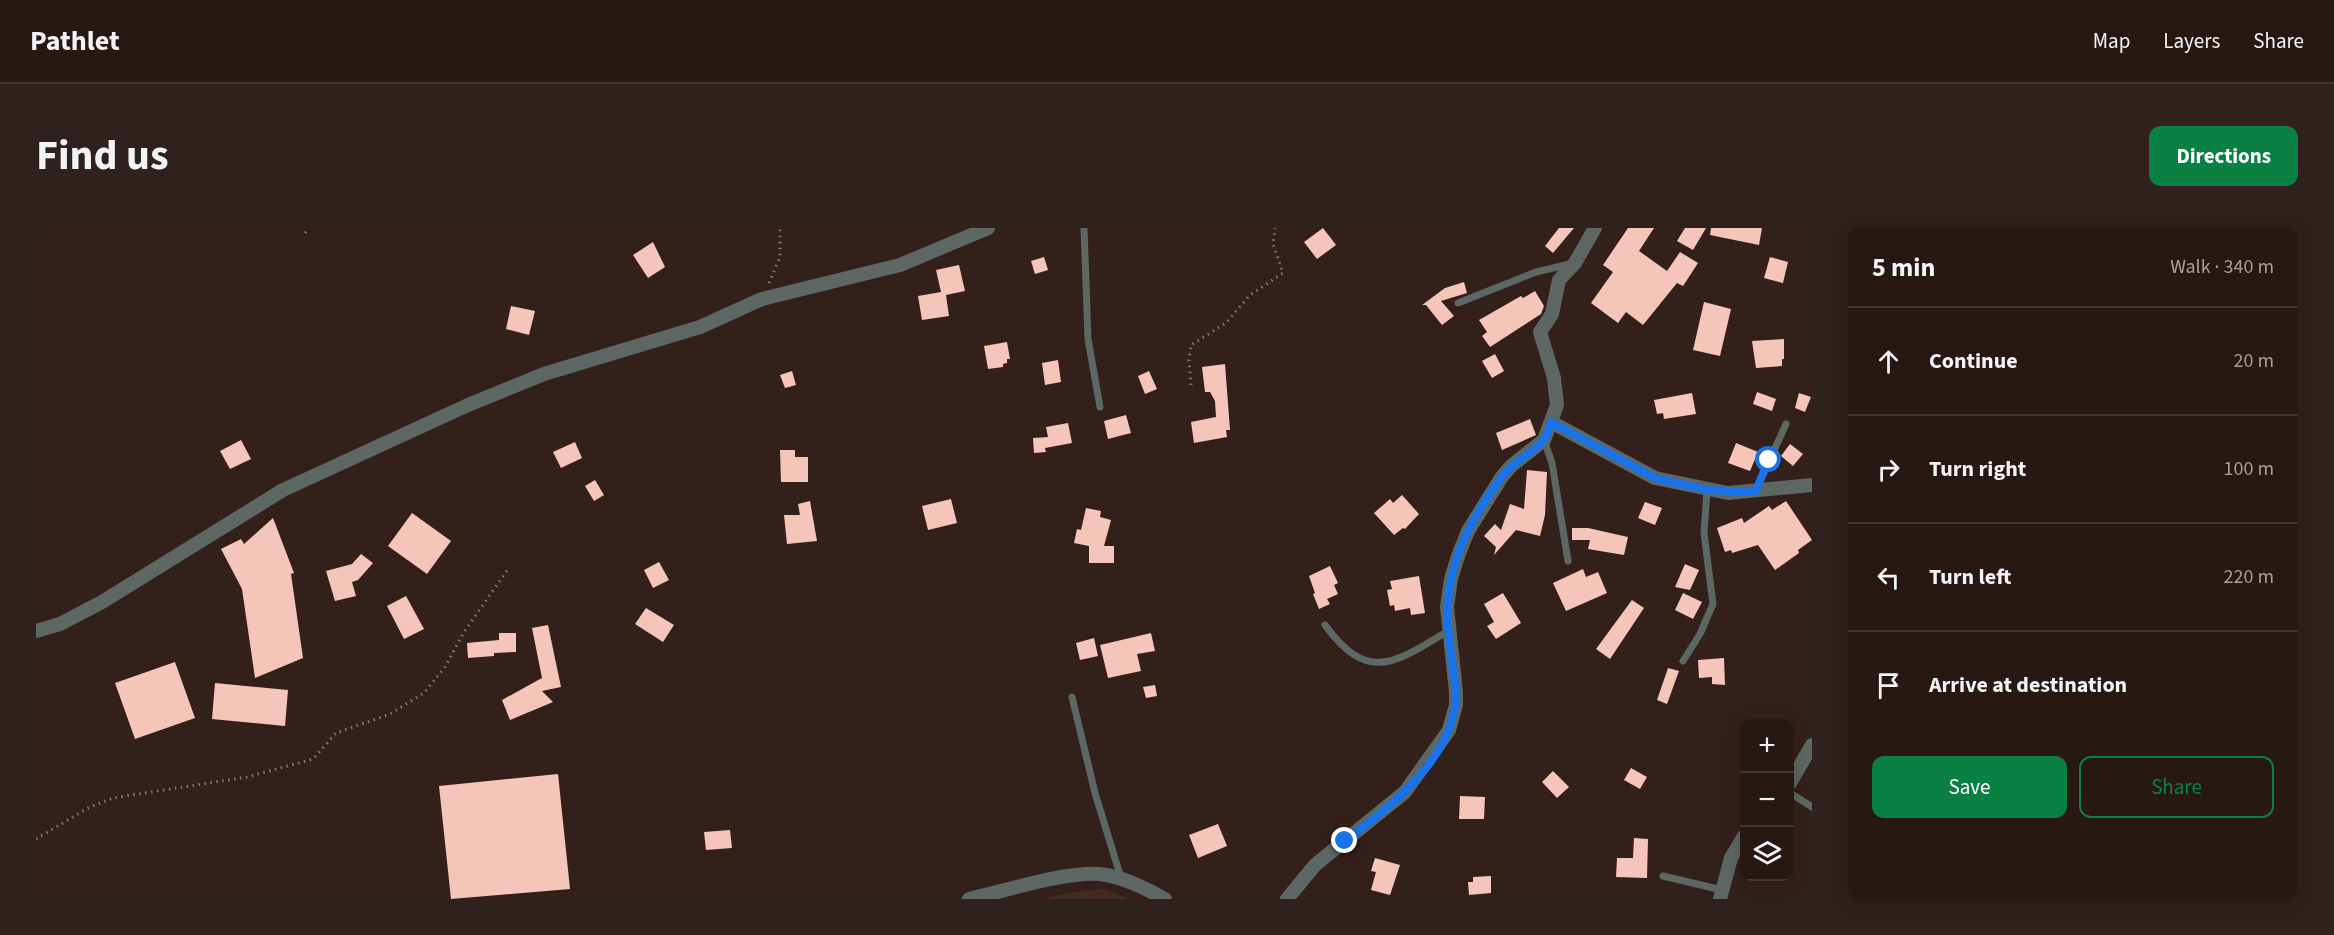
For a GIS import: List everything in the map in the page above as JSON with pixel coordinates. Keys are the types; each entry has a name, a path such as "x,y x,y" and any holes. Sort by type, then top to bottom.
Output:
{"street":[{"path":"36,631 60,624 102,602 283,490 366,451 544,374 675,336 762,299 900,264 988,228"},
{"path":"1287,899 1315,865 1405,792 1445,738 1456,705 1447,607 1451,579 1468,531 1511,466 1544,440 1557,405 1554,378 1540,333 1552,314 1559,280 1575,262 1595,228"},
{"path":"1551,422 1655,478 1707,490 1755,492 1812,485"},
{"path":"1794,776 1812,745"},
{"path":"1721,894 1731,858 1740,843"},
{"path":"969,899 1078,875 1100,874 1121,878 1165,899"}],"lane":[{"path":"1084,228 1088,339 1100,407"},
{"path":"1458,303 1536,272 1575,262"},
{"path":"1755,492 1786,424"},
{"path":"1544,440 1552,463 1568,561"},
{"path":"1683,661 1700,634 1713,604 1704,533 1707,490"},
{"path":"1325,625 1352,656 1374,662 1408,656 1448,631"},
{"path":"1072,697 1095,793 1121,878"},
{"path":"1794,796 1812,807"},
{"path":"1663,876 1721,894"}],"path":[{"path":"305,233 308,228"},
{"path":"762,299 780,257 780,228"},
{"path":"1191,385 1189,360 1191,345 1226,323 1250,295 1283,273 1273,244 1275,228"},
{"path":"36,839 88,808 113,798 247,777 313,759 336,733 390,714 424,693 445,667 464,632 508,569"}],"shaded area":[{"path":"1104,889 1129,899 1043,899 1072,892"}],"building":[{"path":"1323,228 1336,245 1317,259 1304,242"},
{"path":"1559,228 1574,228 1553,253 1545,246"},
{"path":"1628,228 1654,228 1639,251 1667,271 1680,252 1698,263 1683,286 1677,283 1643,325 1626,312 1618,323 1591,303 1613,272 1603,265"},
{"path":"1685,228 1706,228 1693,250 1677,241"},
{"path":"1711,228 1762,228 1759,245 1710,235"},
{"path":"653,242 665,267 648,278 633,255"},
{"path":"1044,257 1048,270 1035,274 1031,261"},
{"path":"1770,257 1788,262 1783,283 1764,278"},
{"path":"959,265 965,291 946,295 949,316 922,320 918,296 941,292 936,270"},
{"path":"1464,282 1467,293 1441,301 1454,316 1442,325 1426,305 1422,305 1445,288"},
{"path":"1535,291 1544,306 1541,314 1490,347 1482,336 1487,332 1479,320 1521,296 1523,298"},
{"path":"1704,302 1731,309 1720,356 1693,350"},
{"path":"511,306 535,311 529,335 506,329"},
{"path":"1784,339 1782,366 1756,368 1752,341"},
{"path":"1007,342 1010,359 1007,359 1003,367 988,369 984,346"},
{"path":"1495,354 1504,371 1492,378 1482,361"},
{"path":"1058,360 1061,382 1045,385 1042,363"},
{"path":"1225,364 1230,430 1226,430 1227,437 1194,443 1191,422 1216,417 1215,401 1210,392 1205,392 1202,367"},
{"path":"792,371 796,385 785,388 780,375"},
{"path":"1149,371 1157,389 1145,394 1138,376"},
{"path":"1757,392 1776,399 1772,411 1753,404"},
{"path":"1692,393 1696,414 1664,419 1663,413 1657,414 1654,400"},
{"path":"1799,393 1811,397 1805,412 1795,408"},
{"path":"1126,415 1131,433 1108,439 1104,421"},
{"path":"1530,419 1536,435 1502,450 1496,433"},
{"path":"1068,423 1072,443 1045,448 1046,452 1034,453 1033,438 1048,437 1046,427"},
{"path":"241,440 251,459 230,469 220,451"},
{"path":"575,442 582,458 561,468 553,452"},
{"path":"1736,443 1758,452 1750,471 1728,463"},
{"path":"1790,444 1803,454 1793,466 1781,456"},
{"path":"780,450 795,450 795,457 808,457 808,482 781,482"},
{"path":"1527,470 1547,472 1545,515 1540,536 1516,530 1494,555 1496,547 1484,536 1495,524 1501,530 1510,504 1524,509"},
{"path":"595,480 604,495 594,501 585,486"},
{"path":"1402,495 1419,514 1405,529 1403,528 1394,535 1374,513 1390,499 1393,503"},
{"path":"951,499 957,523 928,530 922,506"},
{"path":"810,501 817,541 787,544 784,515 800,515 798,504"},
{"path":"1786,501 1812,540 1798,550 1799,553 1775,570 1758,545 1732,553 1731,550 1725,552 1717,528 1742,518 1744,523 1769,506 1772,510"},
{"path":"1645,502 1662,508 1655,525 1638,518"},
{"path":"1086,508 1101,511 1100,517 1111,520 1104,546 1114,546 1114,563 1089,563 1089,546 1074,543 1077,529 1081,530"},
{"path":"412,513 451,541 427,574 388,546"},
{"path":"273,518 294,573 291,574 303,658 255,678 242,589 221,549 241,539 244,544"},
{"path":"1572,528 1588,528 1628,537 1624,555 1588,549 1590,540 1572,540"},
{"path":"361,554 373,563 358,580 352,582 356,596 335,601 326,571 352,564"},
{"path":"659,562 669,580 653,588 644,570"},
{"path":"1685,564 1699,570 1690,590 1675,587"},
{"path":"1330,566 1338,583 1334,585 1338,594 1327,599 1330,604 1319,609 1309,576"},
{"path":"1583,569 1586,577 1598,572 1607,593 1566,611 1553,583"},
{"path":"1419,576 1425,613 1411,615 1410,608 1395,611 1394,605 1390,606 1387,590 1392,589 1390,581"},
{"path":"1503,593 1521,623 1496,639 1487,626 1494,622 1484,604"},
{"path":"1683,593 1702,602 1693,619 1675,610"},
{"path":"406,596 424,629 404,639 387,606"},
{"path":"1632,600 1644,608 1610,659 1596,649"},
{"path":"646,608 674,625 663,642 635,624"},
{"path":"548,625 561,687 542,691 553,702 510,720 502,700 542,678 532,628"},
{"path":"499,633 516,633 516,652 468,658 467,643 499,640"},
{"path":"1151,633 1155,651 1137,654 1141,671 1108,678 1100,645"},
{"path":"1094,638 1098,656 1080,660 1076,643"},
{"path":"1724,658 1725,685 1712,684 1712,677 1699,678 1698,660"},
{"path":"175,662 195,718 135,739 115,683"},
{"path":"1668,668 1679,671 1667,704 1657,700"},
{"path":"215,683 288,690 285,726 212,719"},
{"path":"1155,685 1157,696 1146,698 1143,687"},
{"path":"1631,768 1647,777 1640,789 1624,780"},
{"path":"1553,771 1569,787 1557,798 1542,782"},
{"path":"558,774 570,889 451,899 439,786"},
{"path":"1460,796 1485,797 1484,819 1459,819"},
{"path":"1218,824 1227,846 1198,858 1189,835"},
{"path":"730,830 732,848 706,850 704,832"},
{"path":"1634,838 1648,839 1647,878 1616,877 1617,858 1633,858"},
{"path":"1375,858 1400,865 1390,895 1371,890 1376,872 1371,871"},
{"path":"1491,876 1491,893 1469,895 1468,882 1473,882 1473,877"}],"route":[{"path":"1345,841 1405,792 1436,752 1449,730 1456,705 1456,692 1447,607 1449,588 1458,556 1468,531 1501,478 1511,466 1544,440 1551,422 1655,478 1707,490 1728,493 1755,492 1769,460"}]}
